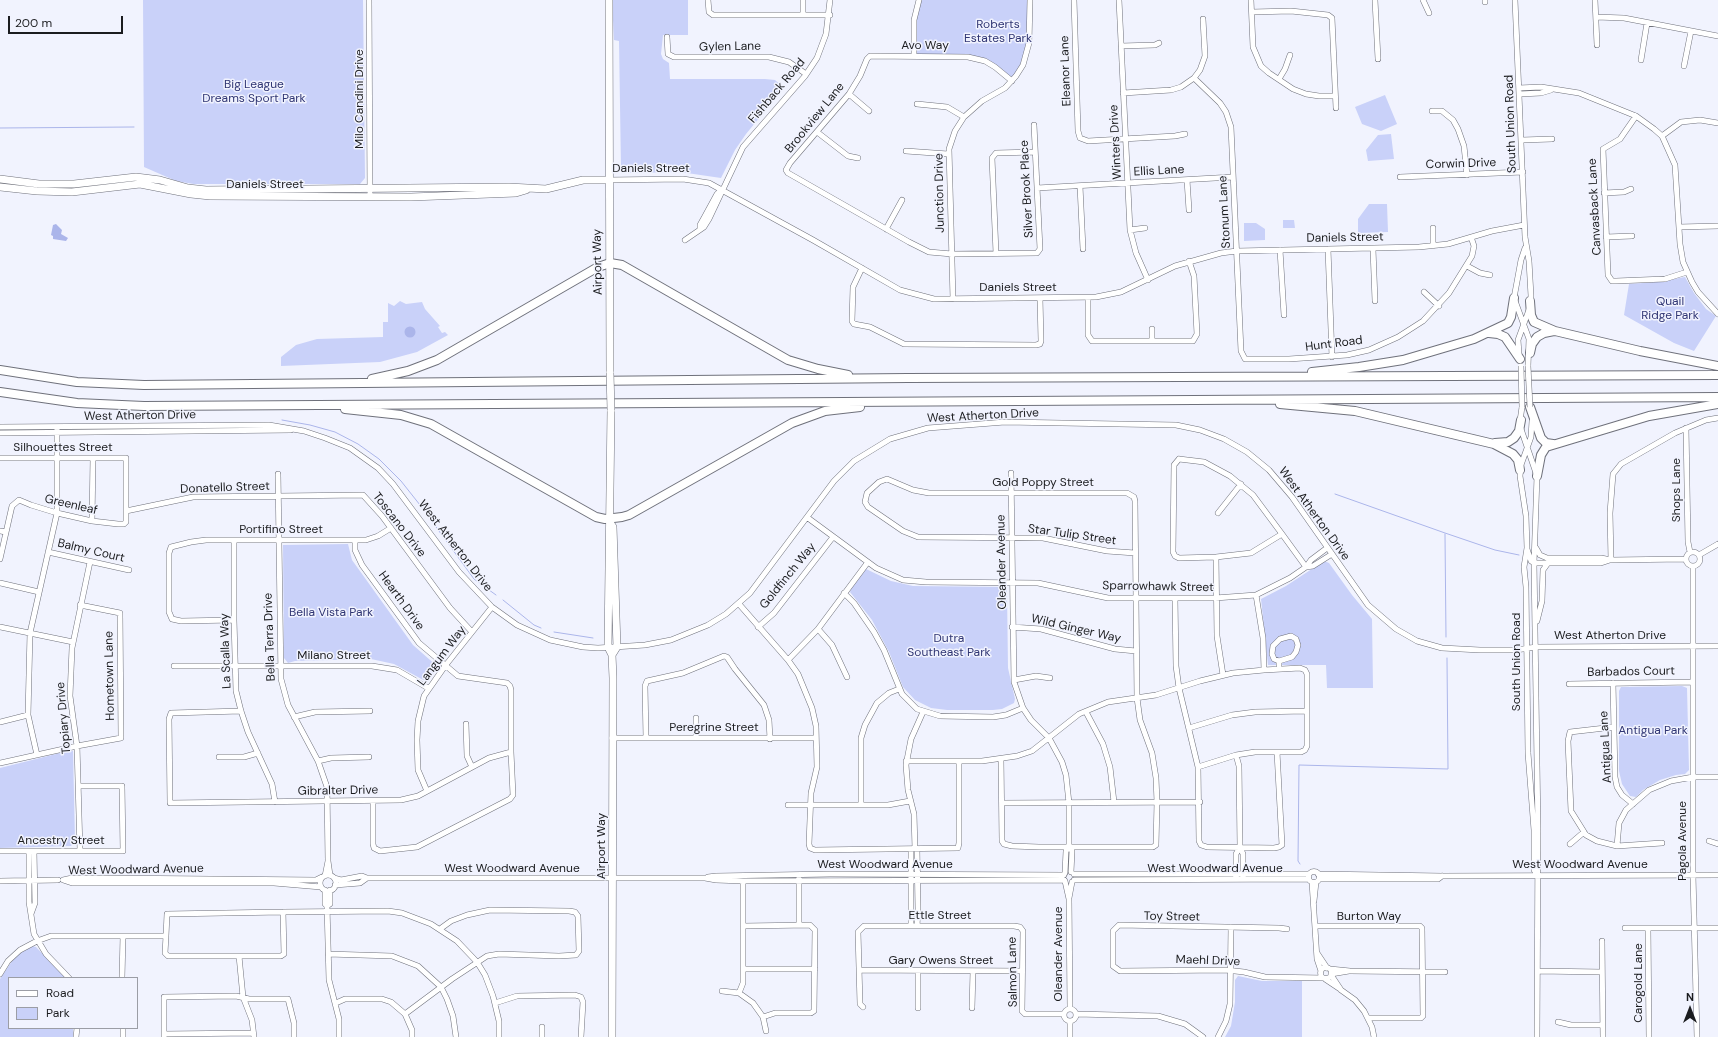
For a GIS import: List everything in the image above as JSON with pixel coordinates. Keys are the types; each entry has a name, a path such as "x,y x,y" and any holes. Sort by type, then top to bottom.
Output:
{"highway":[{"path":"329,384 387,377 424,365 456,350 598,267 610,263 622,265 788,360 818,370 836,373 908,378"},
{"path":"1139,377 1341,370 1415,357 1462,343 1508,323 1511,317 1514,298"},
{"path":"1530,301 1531,315 1534,322 1562,333 1640,351 1718,366"},
{"path":"1488,333 1498,334 1505,337 1520,363"},
{"path":"1530,353 1532,344 1537,337 1544,333 1562,333"},
{"path":"0,370 64,380 111,384 329,384 908,378 1718,375"},
{"path":"0,392 76,403 130,406 1718,397"},
{"path":"0,396 14,394"},
{"path":"1250,399 1355,411 1494,444 1513,454 1518,460 1520,470"},
{"path":"310,404 401,415 431,424 596,517 610,521 629,515 765,436 813,414 848,408 913,401"},
{"path":"1526,407 1542,439 1549,444 1571,440 1657,414 1718,404"},
{"path":"1494,444 1512,440 1519,431 1521,420"},
{"path":"1538,476 1544,449 1558,443"}],"main road":[{"name":"Airport Way","path":"608,0 608,180 611,410 610,521 608,527 608,647 612,655 612,1037"},
{"name":"Daniels Street","path":"0,179 39,184 74,184 136,177 160,180 188,188 206,190 509,187 546,189 584,180 608,180"},
{"name":"Daniels Street","path":"0,186 37,191 72,192 140,184 191,194 210,196 370,197 516,193 530,189"},
{"name":"Airport Way","path":"610,521 613,527 617,647"},
{"path":"612,655 617,647"}],"street":[{"name":"Milo Candini Drive","path":"369,0 370,197"},
{"path":"708,0 709,12 711,14 830,15"},
{"path":"803,0 803,15"},
{"name":"Fishback Road","path":"686,240 700,229 700,225 722,189 743,147 806,74 821,49 830,15 830,0"},
{"path":"914,56 914,20 919,0"},
{"name":"Junction Drive","path":"953,299 948,154 955,131 964,117 982,101 1000,92 1023,66 1028,54 1030,0"},
{"name":"Eleanor Lane","path":"1074,0 1078,131 1082,140 1125,139"},
{"name":"Winters Drive","path":"1119,0 1130,230 1136,253 1148,280"},
{"path":"1251,0 1252,38 1255,55 1262,66 1279,79 1306,94 1335,96"},
{"path":"1374,0 1378,59"},
{"path":"1423,0 1429,13"},
{"name":"South Union Road","path":"1515,0 1522,140 1525,247 1529,260 1530,301 1518,342 1526,407 1532,428 1520,470 1526,516 1526,548 1524,567 1528,772 1534,830 1534,870 1537,875"},
{"path":"1595,0 1597,45"},
{"path":"1252,12 1291,11 1328,15 1332,18 1336,108"},
{"path":"1596,17 1624,18 1718,36"},
{"path":"1124,93 1171,90 1181,87 1194,78 1200,70 1204,56 1203,19"},
{"path":"1641,60 1648,23"},
{"path":"1684,66 1690,31"},
{"name":"Gylen Lane","path":"667,37 668,54 674,57 769,57 789,62 806,74"},
{"path":"1121,46 1155,45 1159,43"},
{"path":"1279,79 1286,68 1290,55"},
{"name":"Avo Way","path":"878,56 968,56 977,58 995,66 1012,80"},
{"name":"Brookview Lane","path":"878,56 868,57 860,76 849,94 786,170 814,188 886,229"},
{"name":"Stonum Lane","path":"1194,78 1220,103 1230,119 1241,351 1244,358"},
{"path":"1519,88 1541,87 1579,94 1636,116 1654,128 1662,136 1675,165 1680,244 1687,272 1698,292 1718,314"},
{"path":"1520,94 1541,93 1552,89"},
{"path":"849,94 869,111"},
{"path":"917,104 947,107 964,117"},
{"path":"1432,110 1442,111 1453,120 1458,129 1464,146 1467,174"},
{"name":"Canvasback Lane","path":"1636,116 1620,139 1603,149 1608,275 1612,281 1618,281 1665,279 1687,272"},
{"path":"1662,136 1676,124 1685,121 1700,120 1718,123"},
{"name":"Silver Brook Place","path":"996,253 1032,253 1039,251 1034,125"},
{"path":"817,132 841,152 848,156 858,158"},
{"path":"1125,139 1185,134"},
{"path":"1522,140 1552,139"},
{"path":"906,151 948,154"},
{"path":"902,200 886,229 909,242 929,252 952,254 996,253 993,155 996,153 1035,152"},
{"name":"Corwin Drive","path":"1400,177 1523,172"},
{"name":"Ellis Lane","path":"1037,188 1233,177"},
{"name":"Daniels Street","path":"608,180 696,180 722,189 862,268 912,294 934,298 953,299 1088,298 1121,292 1175,266 1209,255 1237,251 1373,249 1433,246 1504,228 1524,226"},
{"path":"1187,180 1189,210"},
{"path":"1080,186 1083,249"},
{"path":"1604,193 1624,192 1631,189"},
{"path":"1679,227 1718,226"},
{"path":"1130,230 1145,228"},
{"path":"1433,228 1433,246"},
{"path":"1606,237 1632,236"},
{"name":"Hunt Road","path":"1244,358 1249,360 1332,357 1369,350 1382,345 1414,327 1439,306 1467,266 1474,250 1471,237"},
{"name":"South Union Road","path":"1525,247 1514,298 1529,339 1530,353 1526,407 1521,420 1521,433 1538,476 1536,546 1534,563 1536,647 1537,1037"},
{"path":"1328,249 1332,357"},
{"path":"1373,249 1374,301"},
{"path":"1280,250 1284,315"},
{"path":"1088,298 1088,335 1092,341 1190,341 1196,338 1194,276 1189,261"},
{"path":"1467,266 1480,273 1490,275"},
{"path":"862,268 853,287 852,321 854,324 870,327 904,344 1040,344 1040,298"},
{"path":"1424,292 1439,306"},
{"path":"1152,329 1152,341"},
{"path":"1611,560 1610,513 1611,484 1613,474 1621,464 1686,428 1706,420 1718,418"},
{"name":"West Atherton Drive","path":"0,433 57,430 269,425 304,431 350,448 378,468 403,495 459,572 492,607 517,625 550,640 582,647 617,647 654,644 689,634 708,625 739,604 750,593 808,518 834,481 854,461 876,446 904,434 942,426 1005,422 1166,424 1193,428 1208,433 1232,443 1256,458 1285,487 1368,605 1385,621 1410,637 1429,645 1452,649 1516,650 1536,647 1718,646"},
{"name":"West Atherton Drive","path":"0,427 57,430"},
{"name":"Shops Lane","path":"1686,428 1688,542 1690,552"},
{"path":"37,755 28,715 30,633 57,513 57,430"},
{"name":"Silhouettes Street","path":"0,458 126,458 126,511"},
{"path":"92,458 92,521"},
{"path":"1282,534 1251,553 1216,557 1179,558 1175,556 1175,461 1182,459 1204,462 1230,476 1241,484 1264,507 1306,567"},
{"name":"Oleander Avenue","path":"1011,473 1012,651 1014,680 1023,708 1031,720 1049,738 1062,762 1066,775 1069,802 1069,846 1072,851 1073,881 1069,899"},
{"name":"Bella Terra Drive","path":"278,474 280,666 284,696 318,761 328,787 328,877"},
{"name":"Gold Poppy Street","path":"933,537 918,537 903,531 868,507 865,498 867,493 879,482 887,479 921,492 1127,493 1134,497 1135,553"},
{"path":"1218,513 1241,484"},
{"name":"Donatello Street","path":"126,511 193,497 279,496"},
{"name":"Toscano Drive","path":"279,496 363,496 391,528 450,608 472,632"},
{"name":"Greenleaf","path":"6,532 14,503 19,500 31,506 57,513 92,521 118,524 124,524 126,522 126,511"},
{"name":"Sparrowhawk Street","path":"808,518 868,562 890,576 910,581 1012,582 1054,585 1092,596 1108,598 1216,598 1256,595 1290,578 1306,567"},
{"name":"Portifino Street","path":"234,620 176,621 170,616 170,549 178,544 191,542 234,540 370,539 386,532 391,528"},
{"path":"0,531 6,532 0,559"},
{"name":"Goldfinch Way","path":"758,627 774,613 833,537"},
{"name":"Star Tulip Street","path":"933,537 1043,538 1107,551 1135,553"},
{"name":"La Scalla Way","path":"234,540 236,691 241,711 272,784 275,802"},
{"name":"Hearth Drive","path":"355,540 355,550 362,565 419,643 458,676 503,682 510,686 511,752"},
{"path":"1699,555 1718,544"},
{"path":"1536,546 1538,553 1547,558 1601,558 1611,560 1685,559"},
{"path":"1306,567 1311,560 1327,548"},
{"path":"1526,548 1531,561 1534,563 1601,563 1611,560"},
{"name":"Balmy Court","path":"48,552 129,570"},
{"path":"1685,559 1690,552 1694,552 1699,555"},
{"path":"1001,759 1002,841 1004,844 1012,846 1153,847 1156,845 1157,802 1152,753 1140,720 1137,698 1135,553"},
{"path":"1306,567 1313,566 1332,554"},
{"path":"1685,559 1687,564 1693,566 1699,563 1699,555"},
{"path":"1216,557 1217,636 1223,675"},
{"name":"Topiary Drive","path":"80,850 77,746 70,696 73,642 90,562"},
{"path":"788,660 818,629 868,562"},
{"path":"1535,625 1541,608 1543,570 1548,563"},
{"path":"1693,566 1693,646"},
{"path":"0,583 39,592"},
{"path":"844,593 864,616 884,650 899,688 910,704 922,712 945,717 993,717 1006,715 1023,708"},
{"path":"1256,595 1263,638 1264,670"},
{"path":"1175,598 1176,660 1179,688 1198,767 1201,845 1207,847 1274,848 1279,847 1282,844 1277,752"},
{"path":"739,604 788,660 798,674 808,695 814,718 817,760 817,771 811,790 810,805 809,846 812,850 955,849 959,846 959,761"},
{"name":"Hometown Lane","path":"77,746 121,738 120,613 80,605"},
{"name":"Langum Way","path":"427,792 418,770 416,740 421,708 428,688 492,607"},
{"path":"0,627 73,642"},
{"name":"Wild Ginger Way","path":"1012,627 1041,629 1116,649 1136,651"},
{"path":"818,629 832,645 847,677"},
{"path":"1285,636 1291,636 1296,639 1298,645 1296,652 1292,657 1279,663 1270,654 1278,640 1285,636"},
{"name":"Pagola Avenue","path":"1693,646 1693,875 1696,951 1696,1037"},
{"path":"646,738 645,686 647,681 684,673 724,656 728,657 735,669 764,705 769,720 770,739"},
{"name":"Milano Street","path":"174,666 381,666 397,670 428,688"},
{"path":"906,761 1001,759 1032,751 1079,714 1108,702 1137,698 1223,675 1264,670 1300,668 1305,670 1307,674 1305,750 1301,752 1255,752 1236,755 1198,767"},
{"path":"1014,680 1036,676 1050,678"},
{"name":"Barbados Court","path":"1569,684 1693,682"},
{"name":"Antigua Lane","path":"1613,683 1615,772 1617,787 1622,795 1633,804"},
{"path":"861,805 863,730 867,719 877,703 889,693 899,688"},
{"name":"Gibralter Drive","path":"241,711 171,713 169,719 169,800 172,803 401,800 427,792 499,754 511,752"},
{"path":"1189,728 1240,714 1276,711 1306,711"},
{"path":"294,717 315,712 370,712"},
{"path":"914,926 918,910 914,849 914,814 910,801 906,774 906,761 911,739 922,712"},
{"path":"1086,712 1103,744 1114,802"},
{"path":"0,722 28,715"},
{"path":"696,718 696,738"},
{"path":"466,724 467,756 472,767"},
{"path":"1614,727 1570,732 1568,754 1571,811 1584,832 1597,841 1616,846 1662,843"},
{"name":"Peregrine Street","path":"612,738 816,738"},
{"path":"0,764 77,746"},
{"path":"373,801 374,848 380,851 417,847 510,799 513,795 511,752"},
{"path":"219,757 244,757 258,753"},
{"path":"1236,755 1239,766 1240,847 1243,854 1243,877"},
{"path":"318,761 331,758 369,757"},
{"path":"1616,846 1619,823 1626,810 1650,790 1671,781 1718,777"},
{"name":"Ancestry Street","path":"0,851 123,851 122,786 79,786"},
{"path":"788,805 892,804 910,801"},
{"path":"1002,803 1200,802"},
{"path":"1570,844 1584,832"},
{"path":"1709,841 1718,844"},
{"name":"Oleander Avenue","path":"1069,846 1066,850 1065,877 1069,899 1070,1008"},
{"path":"1236,877 1236,854 1240,847"},
{"path":"914,849 910,877 910,912 914,926"},
{"path":"31,915 35,903 32,851"},
{"path":"32,851 28,880 34,934 46,954 67,977"},
{"name":"West Woodward Avenue","path":"1065,877 1072,873 1314,878 1537,875 1718,875"},
{"name":"West Woodward Avenue","path":"325,889 274,883 72,883 62,880 85,878 316,880 328,877 341,880 362,876 367,878 705,878 716,876 799,878"},
{"path":"325,889 335,885 328,877 320,882 325,889 325,904 328,909 328,954 330,980 339,1019 339,1037"},
{"name":"West Woodward Avenue","path":"705,878 716,880 743,880 799,878 1065,877 1073,881 1226,877"},
{"name":"West Woodward Avenue","path":"335,885 360,883 367,878"},
{"path":"799,878 799,925"},
{"path":"1314,878 1317,959 1321,971 1324,978 1360,1006 1368,1018 1374,1037"},
{"name":"West Woodward Avenue","path":"0,881 58,880"},
{"path":"739,994 742,983 743,969 743,880"},
{"path":"283,912 284,954 281,956 168,956 165,953 167,914 283,912 328,909 388,911 415,917 440,929 457,941 477,962 485,975 495,1003 499,1021 499,1037"},
{"path":"405,1014 441,987 487,956 499,954 558,956 576,955 579,951 578,916 575,912 569,911 490,910 467,915 451,921 440,929"},
{"path":"910,912 917,913"},
{"path":"743,926 810,925 815,930 814,1011 811,1013 775,1013 763,1016"},
{"name":"Ettle Street","path":"860,970 859,929 864,926 1014,926 1022,929"},
{"name":"Toy Street","path":"1115,969 1113,964 1114,929 1119,926 1287,929"},
{"name":"Burton Way","path":"1316,926 1420,926 1422,928 1424,972"},
{"path":"1218,1037 1229,1013 1231,927"},
{"path":"1625,928 1718,928"},
{"name":"Carogold Lane","path":"1648,928 1649,1037"},
{"name":"Salmon Lane","path":"1022,929 1022,1011 1025,1014 1063,1014"},
{"path":"0,974 8,961 16,954 37,941 51,936 166,936"},
{"path":"122,977 123,936"},
{"path":"1602,941 1603,1037"},
{"path":"1317,953 1341,990"},
{"path":"328,954 379,954 404,959 418,966 441,987 453,1016 456,1037"},
{"path":"239,956 243,997 252,1020 253,1035 164,1035 164,997 243,997 288,999 294,1023 294,1037"},
{"path":"743,969 815,969"},
{"name":"Maehl Drive","path":"1115,969 1120,971 1230,971 1265,977 1324,978"},
{"path":"860,970 860,1004 863,1007"},
{"name":"Gary Owens Street","path":"860,970 1022,971"},
{"path":"918,970 918,1008"},
{"path":"972,971 972,1008"},
{"name":"Maehl Drive","path":"1300,977 1321,971 1330,972"},
{"path":"1330,972 1340,974 1350,971"},
{"path":"1324,978 1330,972 1350,971 1444,972"},
{"path":"1538,971 1602,972"},
{"path":"1368,1018 1421,1018 1423,1016 1424,972"},
{"path":"1336,981 1340,974"},
{"path":"722,991 739,994 753,1003 763,1016 766,1031"},
{"path":"495,1003 517,996 575,995 581,997 583,1002 581,1037"},
{"path":"336,1003 344,999 382,999 391,1002 405,1014 412,1030 412,1037"},
{"path":"1070,1021 1064,1018 1064,1011 1070,1008 1074,1010 1076,1014"},
{"path":"1070,1021 1074,1020 1076,1014"},
{"path":"1076,1014 1158,1016 1185,1024 1203,1037"},
{"path":"1070,1021 1070,1037"},
{"path":"1558,1022 1571,1025 1602,1025"},
{"path":"542,1027 542,1037"}],"green space":[{"name":"Big League Dreams Sport Park","path":"143,0 363,0 365,178 360,184 194,184 176,181 144,167"},
{"path":"612,0 688,0 688,35 663,35 661,54 663,59 669,63 670,79 765,79 775,80 784,88 746,134 735,150 721,178 680,172 628,173 621,169 619,41 614,40"},
{"name":"Roberts Estates Park","path":"919,0 1030,0 1028,54 1012,81 977,58 914,56 914,20"},
{"path":"1385,95 1397,124 1381,131 1362,124 1355,107"},
{"path":"1391,134 1394,159 1368,161 1366,150 1378,135"},
{"path":"1369,204 1387,204 1388,232 1358,233 1358,219"},
{"path":"1283,220 1294,220 1295,228 1283,228"},
{"path":"1244,223 1256,223 1265,229 1265,240 1244,241"},
{"name":"Quail Ridge Park","path":"1685,277 1694,293 1706,309 1716,316 1694,351 1674,343 1624,315 1629,284 1657,282"},
{"path":"400,301 406,304 422,302 425,309 440,326 438,327 442,333 445,332 448,335 417,352 380,362 281,366 281,357 296,345 317,339 383,337 383,322 388,322 388,303 394,306"},
{"name":"Bella Vista Park","path":"348,544 352,560 413,645 438,667 427,682 394,664 371,659 295,661 288,663 284,658 283,545"},
{"path":"1324,561 1329,563 1352,595 1372,619 1373,688 1327,688 1326,665 1268,665 1261,599 1286,586"},
{"name":"Dutra Southeast Park","path":"866,569 891,581 913,586 1005,587 1007,591 1008,668 1015,699 1014,703 1002,709 993,710 947,710 931,708 915,700 903,687 889,652 872,620 850,592"},
{"name":"Antigua Park","path":"1682,686 1687,688 1689,770 1685,774 1660,780 1643,790 1636,797 1630,796 1622,784 1619,771 1619,691 1621,687"},
{"path":"73,751 75,841 71,846 0,848 0,768"},
{"path":"32,946 36,947 65,977 8,977 8,1029 73,1029 73,1037 0,1037 0,979 12,961 24,950"},
{"path":"1238,976 1262,981 1302,981 1302,1037 1225,1037 1231,1026 1235,1002 1235,980"}],"shaded area":[{"path":"56,224 62,230 61,234 68,238 66,241 53,239 53,236 51,235 53,225"},
{"path":"410,326 414,328 416,332 414,336 410,338 406,336 404,332 406,328"}],"waterway":[{"path":"0,128 134,127"},
{"path":"282,420 310,425 335,432 358,444 379,459 401,481 474,579 496,595"},
{"path":"1335,494 1495,550 1519,555"},
{"path":"1445,534 1446,637"},
{"path":"503,600 534,625 541,628"},
{"path":"554,632 593,638"},
{"path":"1300,864 1298,861 1299,765 1448,769 1447,658"}]}
